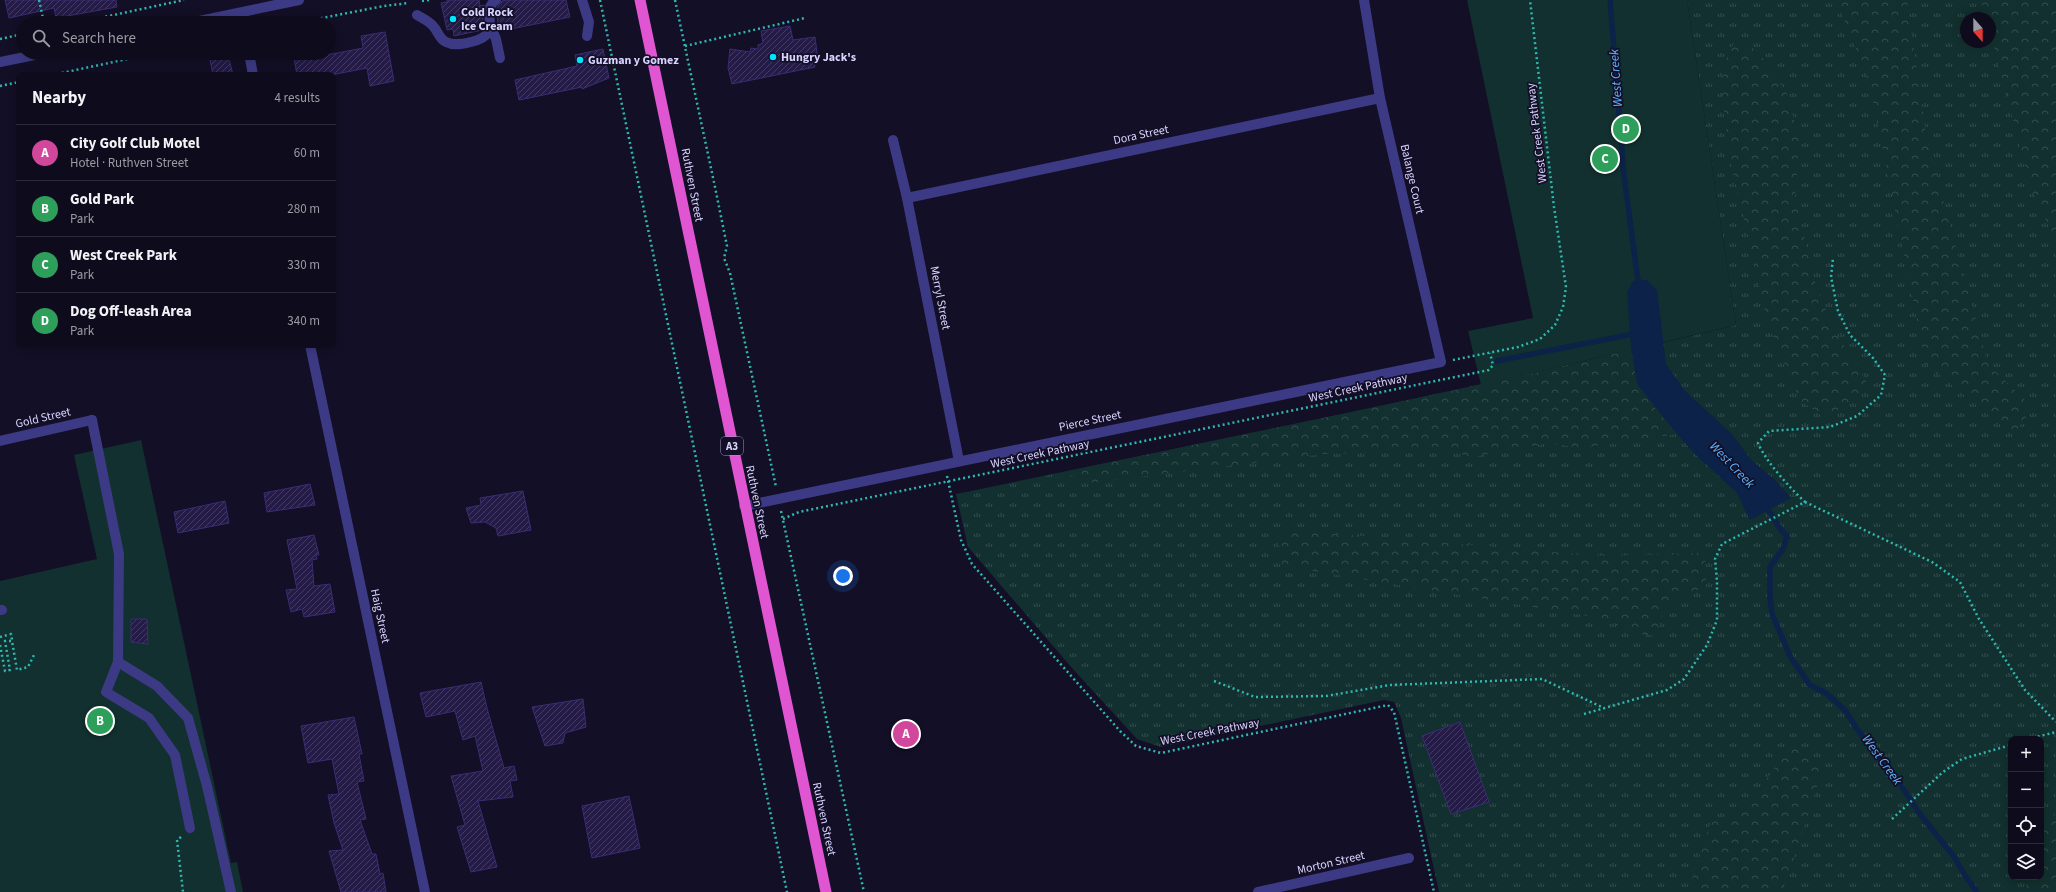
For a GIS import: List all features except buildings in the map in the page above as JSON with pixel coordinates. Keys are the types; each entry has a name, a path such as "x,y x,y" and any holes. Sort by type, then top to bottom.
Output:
{"highway":[{"name":"Ruthven Street","path":"640,0 744,506 826,892"}],"street":[{"path":"225,16 299,0"},
{"path":"496,0 493,2 490,9 491,26 496,39 500,58"},
{"path":"582,0 589,22 587,36"},
{"name":"Balange Court","path":"1364,0 1380,98 1441,362"},
{"path":"417,15 433,26 438,35 445,42 453,44 462,44 482,40 488,35 491,26"},
{"path":"0,62 16,59"},
{"path":"250,60 252,72"},
{"name":"Dora Street","path":"907,198 1380,98"},
{"name":"Merryl Street","path":"893,140 907,198 959,461"},
{"name":"Haig Street","path":"311,348 425,892"},
{"name":"Pierce Street","path":"744,506 1441,362"},
{"name":"Gold Street","path":"0,441 92,420 119,554 118,662"},
{"path":"190,828 176,756 149,718 106,692 118,662 158,686 188,718 207,786 231,892"},
{"name":"Morton Street","path":"1258,892 1299,888 1409,858"}],"path":[{"path":"39,0 42,16"},
{"path":"109,16 184,0"},
{"path":"332,16 384,6 430,0"},
{"path":"600,0 787,892"},
{"path":"675,0 715,187 717,205 721,216 726,246 724,258 730,273 762,428 779,498"},
{"name":"West Creek Pathway","path":"1434,892 1394,712 1388,706 1160,753 1136,746 1120,731 972,564 961,540 948,482 1492,369 1490,353 1518,347 1540,339 1555,325 1564,307 1566,287 1554,207 1530,0"},
{"path":"685,46 805,18"},
{"path":"0,39 16,36"},
{"path":"66,72 123,60"},
{"path":"0,86 16,83"},
{"path":"1833,258 1831,277 1838,311 1850,335 1873,358 1885,375 1880,394 1857,416 1830,427 1769,431 1758,443 1763,454 1794,493 1805,502 1932,562 1960,582 1979,619 2025,690 2056,722"},
{"path":"1441,362 1490,353"},
{"path":"864,892 783,518 799,512 948,482"},
{"path":"1584,714 1667,690 1684,679 1707,645 1717,620 1717,581 1715,559 1722,544 1805,502"},
{"path":"0,637 10,634 17,670 28,667 34,655"},
{"path":"0,645 5,670 10,670 5,641 12,641"},
{"path":"1214,681 1255,697 1326,696 1390,685 1542,679 1604,708"},
{"path":"2040,736 2056,732"},
{"path":"1892,819 1943,772 1962,759 2008,746"},
{"path":"183,892 177,840 190,828"}],"green space":[{"path":"1467,0 1687,0 1736,325 1481,385 1468,331 1533,318"},
{"path":"1687,0 2056,0 2056,892 1439,892 1401,718 1394,702 1384,700 1161,747 1137,739 1072,668 968,547 956,494 1445,392 1736,325"},
{"path":"1836,0 1907,0 1927,141 1988,364 2033,408 2013,435 1926,364 1869,81"},
{"path":"1981,0 2056,1 2056,243 2030,185 1994,48 1996,48 1996,12 1984,12"},
{"path":"1735,41 1757,50 1787,94 1799,139 1795,199 1817,289 1835,331 1866,381 1856,401 1823,417 1800,400 1767,322 1730,161 1721,86 1725,61"},
{"path":"1631,348 1655,408 1677,434 1581,448 1549,443 1473,457 1440,450 1324,454 1089,483 1069,475 1068,471 1481,385 1581,363"},
{"path":"141,440 231,863 237,862 243,892 0,892 0,581 97,559 74,455"},
{"path":"1277,529 1603,556 1705,553 1706,585 1694,592 1667,602 1656,636 1640,634 1595,617 1282,566"},
{"path":"1793,742 1824,765 1788,877 1781,892 1688,892 1711,821 1744,811"},
{"path":"2056,815 2056,892 2027,892 2025,880 2044,880 2044,819"}],"water":[{"path":"1647,280 1657,290 1666,364 1685,391 1732,434 1751,460 1774,479 1791,498 1750,520 1737,493 1696,455 1637,384 1631,348 1627,292 1633,281"}],"waterway":[{"name":"West Creek","path":"1610,0 1624,176 1639,288"},
{"path":"1497,361 1638,333"},
{"name":"West Creek","path":"1765,505 1781,530 1787,536 1783,549 1770,567 1770,596 1772,614 1791,658 1810,685 1826,693 1845,710 1857,729 1894,775 1920,814 1955,858 1977,892"}],"place":[{"name":"Cold Rock Ice Cream","path":"453,19"},
{"name":"Hungry Jack's","path":"773,57"},
{"name":"Guzman y Gomez","path":"580,60"},
{"name":"Dog Off-leash Area","path":"1626,129"},
{"name":"West Creek Park","path":"1605,159"},
{"name":"Gold Park","path":"100,721"},
{"name":"City Golf Club Motel","path":"906,734"}]}
